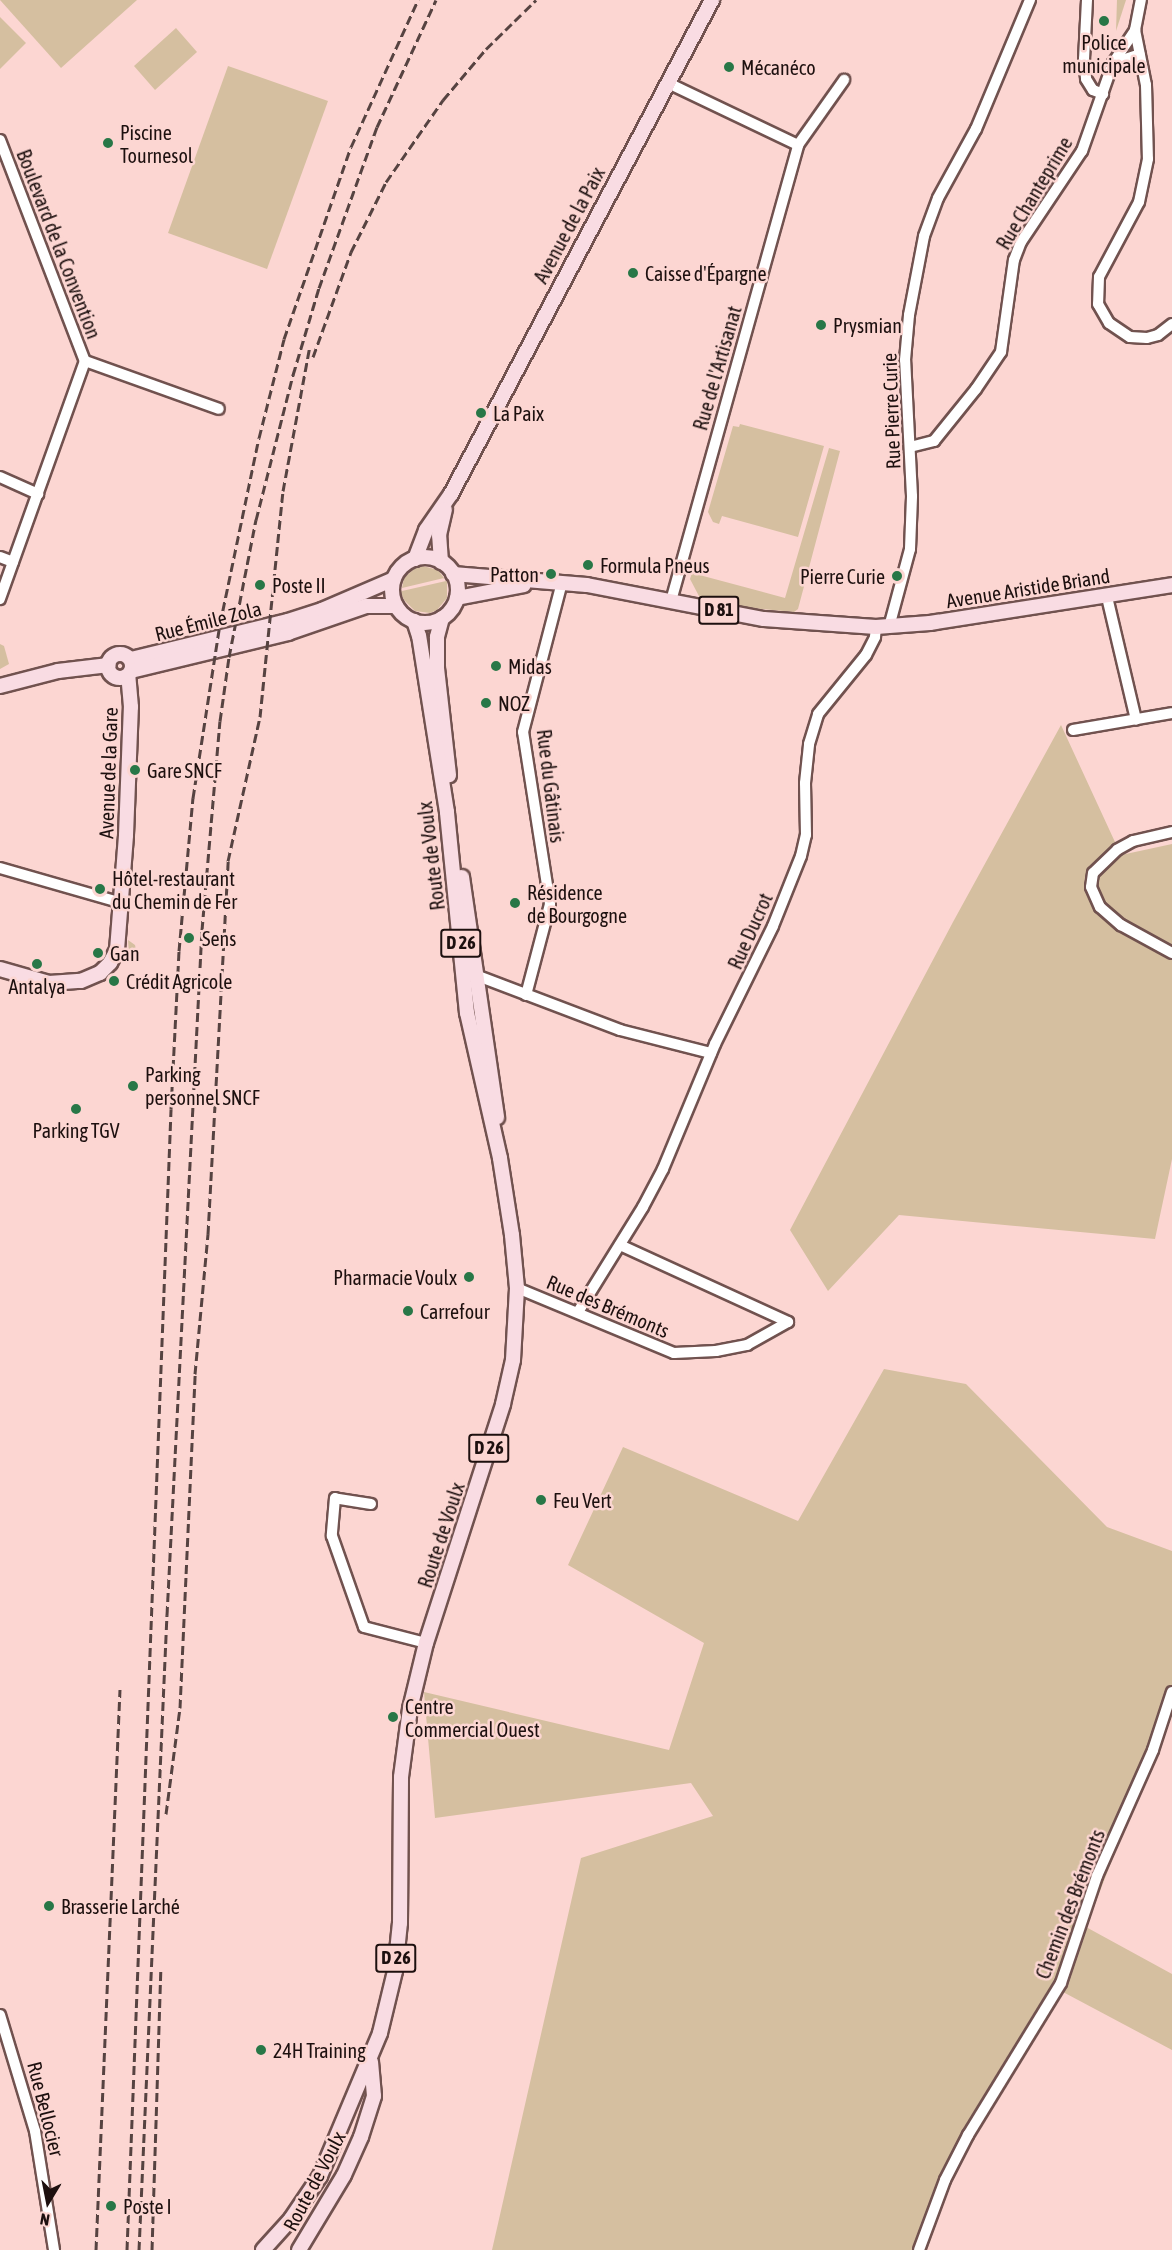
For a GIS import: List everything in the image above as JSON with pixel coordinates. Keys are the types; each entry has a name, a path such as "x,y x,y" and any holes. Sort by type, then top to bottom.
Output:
{"main road":[{"name":"Avenue de la Paix","path":"450,494 712,0"},
{"path":"415,559 426,530 450,494"},
{"path":"441,562 439,529 450,494"},
{"path":"425,558 441,562 453,574 458,586 457,598 452,610 442,618 425,623 414,621 396,606 393,590 394,579 404,565 415,559 425,558"},
{"name":"D 81","path":"453,574 562,582 764,619 883,627"},
{"name":"Rue Émile Zola","path":"130,668 201,642 311,614 394,579"},
{"name":"D 81","path":"457,598 538,582"},
{"name":"Avenue Aristide Briand","path":"883,627 1107,597 1172,585"},
{"name":"Rue Émile Zola","path":"130,668 288,633 366,606 396,606"},
{"name":"Route de Voulx","path":"298,2250 344,2175 361,2138 374,2096 370,2060 380,2032 395,1971 400,1923 401,1777 410,1709 426,1643 503,1404 513,1360 517,1288 500,1158 496,1096 451,792 437,668 437,637 442,618"},
{"name":"Route de Voulx","path":"414,621 419,636 447,812 467,1013 500,1158"},
{"path":"0,686 58,671 109,665 117,654 123,654 130,668 117,677 111,673 109,665"},
{"name":"Avenue de la Gare","path":"0,969 49,983 81,981 100,973 110,963 117,950 122,903 130,730 130,668"},
{"path":"263,2250 291,2219 320,2176 370,2060"}],"street":[{"name":"Rue Pierre Curie","path":"883,627 910,549 910,447 905,360 909,315 924,236 938,198 985,110 1030,0"},
{"path":"1087,0 1084,59 1086,79 1093,90 1103,94"},
{"path":"1141,0 1135,30 1147,100 1148,146 1145,179 1139,202 1099,277 1098,304 1109,323 1130,337 1147,338 1158,334 1172,324"},
{"name":"Rue Chanteprime","path":"910,447 934,441 976,389 1001,352 1014,260 1021,242 1082,151 1113,63 1135,30"},
{"path":"1113,63 1140,54"},
{"name":"Rue de l'Artisanat","path":"671,601 798,145 844,80"},
{"path":"668,83 798,145"},
{"name":"Boulevard de la Convention","path":"0,140 85,361 0,599"},
{"path":"85,361 219,409"},
{"path":"0,477 38,494"},
{"path":"0,557 13,562"},
{"name":"Rue du Gâtinais","path":"526,995 550,904 523,732 562,582"},
{"path":"1107,597 1136,720"},
{"name":"Rue Ducrot","path":"578,1312 620,1245 663,1169 711,1053 773,926 801,856 806,835 805,783 809,744 818,714 866,655 883,627"},
{"path":"1073,730 1172,713"},
{"path":"1172,832 1133,841 1102,861 1093,873 1091,887 1100,907 1121,925 1172,953"},
{"path":"0,868 122,903"},
{"path":"478,976 620,1030 711,1053"},
{"name":"Rue des Brémonts","path":"517,1288 674,1353 716,1352 747,1345 788,1322 620,1245"},
{"path":"371,1503 335,1498 332,1536 364,1626 426,1643"},
{"name":"Chemin des Brémonts","path":"919,2250 945,2180 968,2135 1061,1983 1097,1876 1153,1750 1172,1692"},
{"name":"Rue Bellocier","path":"0,2014 35,2131 54,2250"}],"shaded area":[{"path":"0,0 137,0 61,68"},
{"path":"1117,0 1126,0 1116,31"},
{"path":"0,17 26,43 0,69"},
{"path":"176,28 197,52 155,90 134,66"},
{"path":"228,66 328,101 267,269 168,233"},
{"path":"740,424 824,446 798,537 722,516 719,524 713,522 708,512 733,426 739,427"},
{"path":"829,448 840,451 798,609 794,612 752,608 700,598 690,579 692,573 785,598"},
{"path":"423,566 438,570 444,578 402,588 404,578 415,568"},
{"path":"444,578 447,582 447,598 437,610 430,613 415,611 404,600 401,593 402,588 402,591 446,581"},
{"path":"0,644 4,646 9,664 0,669"},
{"path":"1061,725 1121,855 1172,844 1172,1159 1155,1239 899,1215 828,1291 790,1230 953,922"},
{"path":"128,940 135,945 137,954 132,962 124,963 119,961 129,953"},
{"path":"884,1369 966,1384 1107,1527 1172,1551 1172,1706 1086,1927 1172,1974 1172,2050 1063,1992 976,2135 948,2190 927,2250 492,2250 581,1858 713,1816 691,1783 435,1818 424,1692 669,1750 704,1643 568,1565 623,1447 798,1521"}],"railway":[{"path":"127,2250 171,1109 179,951 193,798 220,624 259,438 284,339 351,147 418,0"},
{"path":"139,2250 167,1615 202,930 220,721 229,657 256,520 293,375 319,288 377,127 436,0"},
{"path":"313,357 351,252 386,182 443,100 486,49 536,0"},
{"path":"166,1814 180,1708 195,1374 208,1234 228,861 260,717 283,491 310,345"},
{"path":"96,2250 120,1690"},
{"path":"152,2250 161,1968"}],"place":[{"name":"Police municipale","path":"1104,21"},
{"name":"Mécanéco","path":"729,67"},
{"name":"Piscine Tournesol","path":"108,143"},
{"name":"Caisse d'Épargne","path":"633,273"},
{"name":"Prysmian","path":"821,325"},
{"name":"La Paix","path":"481,413"},
{"name":"Formula Pneus","path":"588,565"},
{"name":"Patton","path":"551,574"},
{"name":"Pierre Curie","path":"897,576"},
{"name":"Poste II","path":"260,585"},
{"name":"Midas","path":"496,666"},
{"name":"NOZ","path":"486,703"},
{"name":"Gare SNCF","path":"135,770"},
{"name":"Hôtel-restaurant du Chemin de Fer","path":"100,889"},
{"name":"Résidence de Bourgogne","path":"515,903"},
{"name":"Sens","path":"189,938"},
{"name":"Gan","path":"98,953"},
{"name":"Antalya","path":"37,964"},
{"name":"Crédit Agricole","path":"114,981"},
{"name":"Parking personnel SNCF","path":"133,1086"},
{"name":"Parking TGV","path":"76,1109"},
{"name":"Pharmacie Voulx","path":"469,1277"},
{"name":"Carrefour","path":"408,1311"},
{"name":"Feu Vert","path":"541,1500"},
{"name":"Centre Commercial Ouest","path":"393,1717"},
{"name":"Brasserie Larché","path":"49,1906"},
{"name":"24H Training","path":"261,2050"},
{"name":"Poste I","path":"111,2206"}]}
